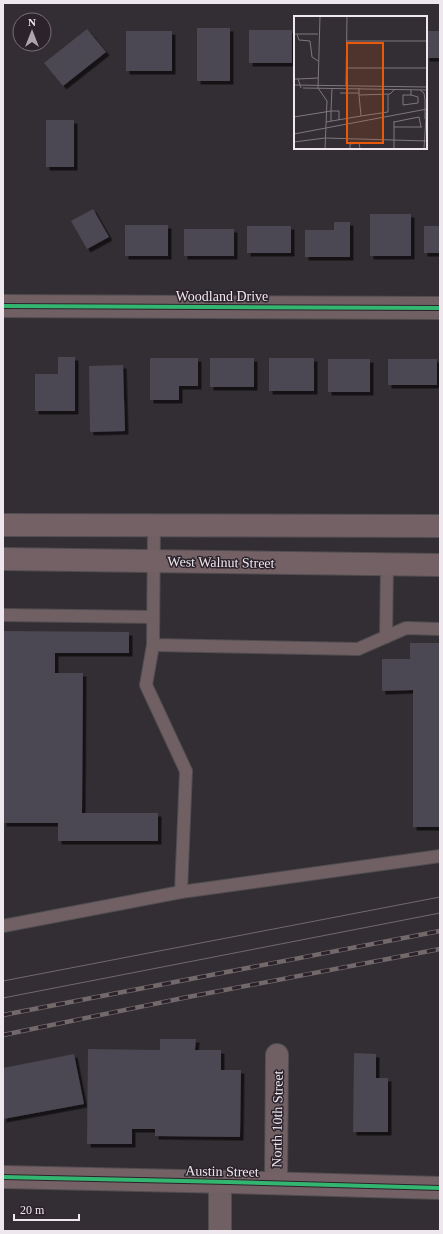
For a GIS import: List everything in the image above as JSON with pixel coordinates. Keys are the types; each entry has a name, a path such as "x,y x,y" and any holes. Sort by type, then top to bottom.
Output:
{"main road":[{"path":"3,525 440,526"},
{"name":"West Walnut Street","path":"3,559 440,565"},
{"name":"Austin Street","path":"3,1177 440,1188"}],"street":[{"name":"Woodland Drive","path":"3,306 440,308"},
{"name":"North 10th Street","path":"276,1183 277,1055"},
{"path":"220,1182 220,1231"}],"lane":[{"path":"154,525 153,646 146,685 186,771 181,892"},
{"path":"386,637 387,565"},
{"path":"3,615 153,617"},
{"path":"153,646 358,649 406,628 440,629"},
{"path":"3,926 181,892 440,856"}],"building":[{"path":"197,28 230,28 230,81 197,81"},
{"path":"87,29 106,52 63,86 44,63"},
{"path":"249,30 292,30 292,63 249,63"},
{"path":"126,31 172,31 172,71 126,71"},
{"path":"427,31 440,31 440,58 427,58"},
{"path":"46,120 74,120 74,167 46,167"},
{"path":"93,209 109,237 87,249 71,221"},
{"path":"370,214 411,214 411,256 370,256"},
{"path":"334,222 350,222 350,257 305,257 305,230 334,230"},
{"path":"125,225 168,225 168,256 125,256"},
{"path":"247,226 291,226 291,253 247,253"},
{"path":"424,226 440,226 440,253 424,253"},
{"path":"184,229 234,229 234,256 184,256"},
{"path":"58,357 75,357 75,411 35,411 35,374 58,374"},
{"path":"150,358 198,358 198,386 179,386 179,400 150,400"},
{"path":"210,358 254,358 254,387 210,387"},
{"path":"269,358 314,358 314,391 269,391"},
{"path":"328,359 370,359 370,392 328,392"},
{"path":"388,359 437,359 437,385 388,385"},
{"path":"123,365 125,431 90,432 89,366"},
{"path":"3,631 129,632 129,653 55,653 55,673 83,673 82,813 158,813 158,841 58,841 58,823 3,823"},
{"path":"410,643 440,643 440,827 413,827 413,690 382,691 382,659 410,659"},
{"path":"160,1039 196,1039 195,1050 221,1050 221,1070 241,1070 240,1137 155,1136 155,1129 132,1129 132,1144 87,1144 88,1049 160,1050"},
{"path":"354,1053 376,1054 376,1078 388,1078 388,1132 353,1132"},
{"path":"74,1054 84,1104 3,1119 3,1068"}],"tram line":[{"path":"3,981 440,897"},
{"path":"3,998 440,913"}],"railway":[{"path":"3,1015 440,931"},
{"path":"3,1035 188,997 440,949"}],"cycle path":[{"path":"3,306 440,308"},
{"path":"3,1177 440,1188"}]}
